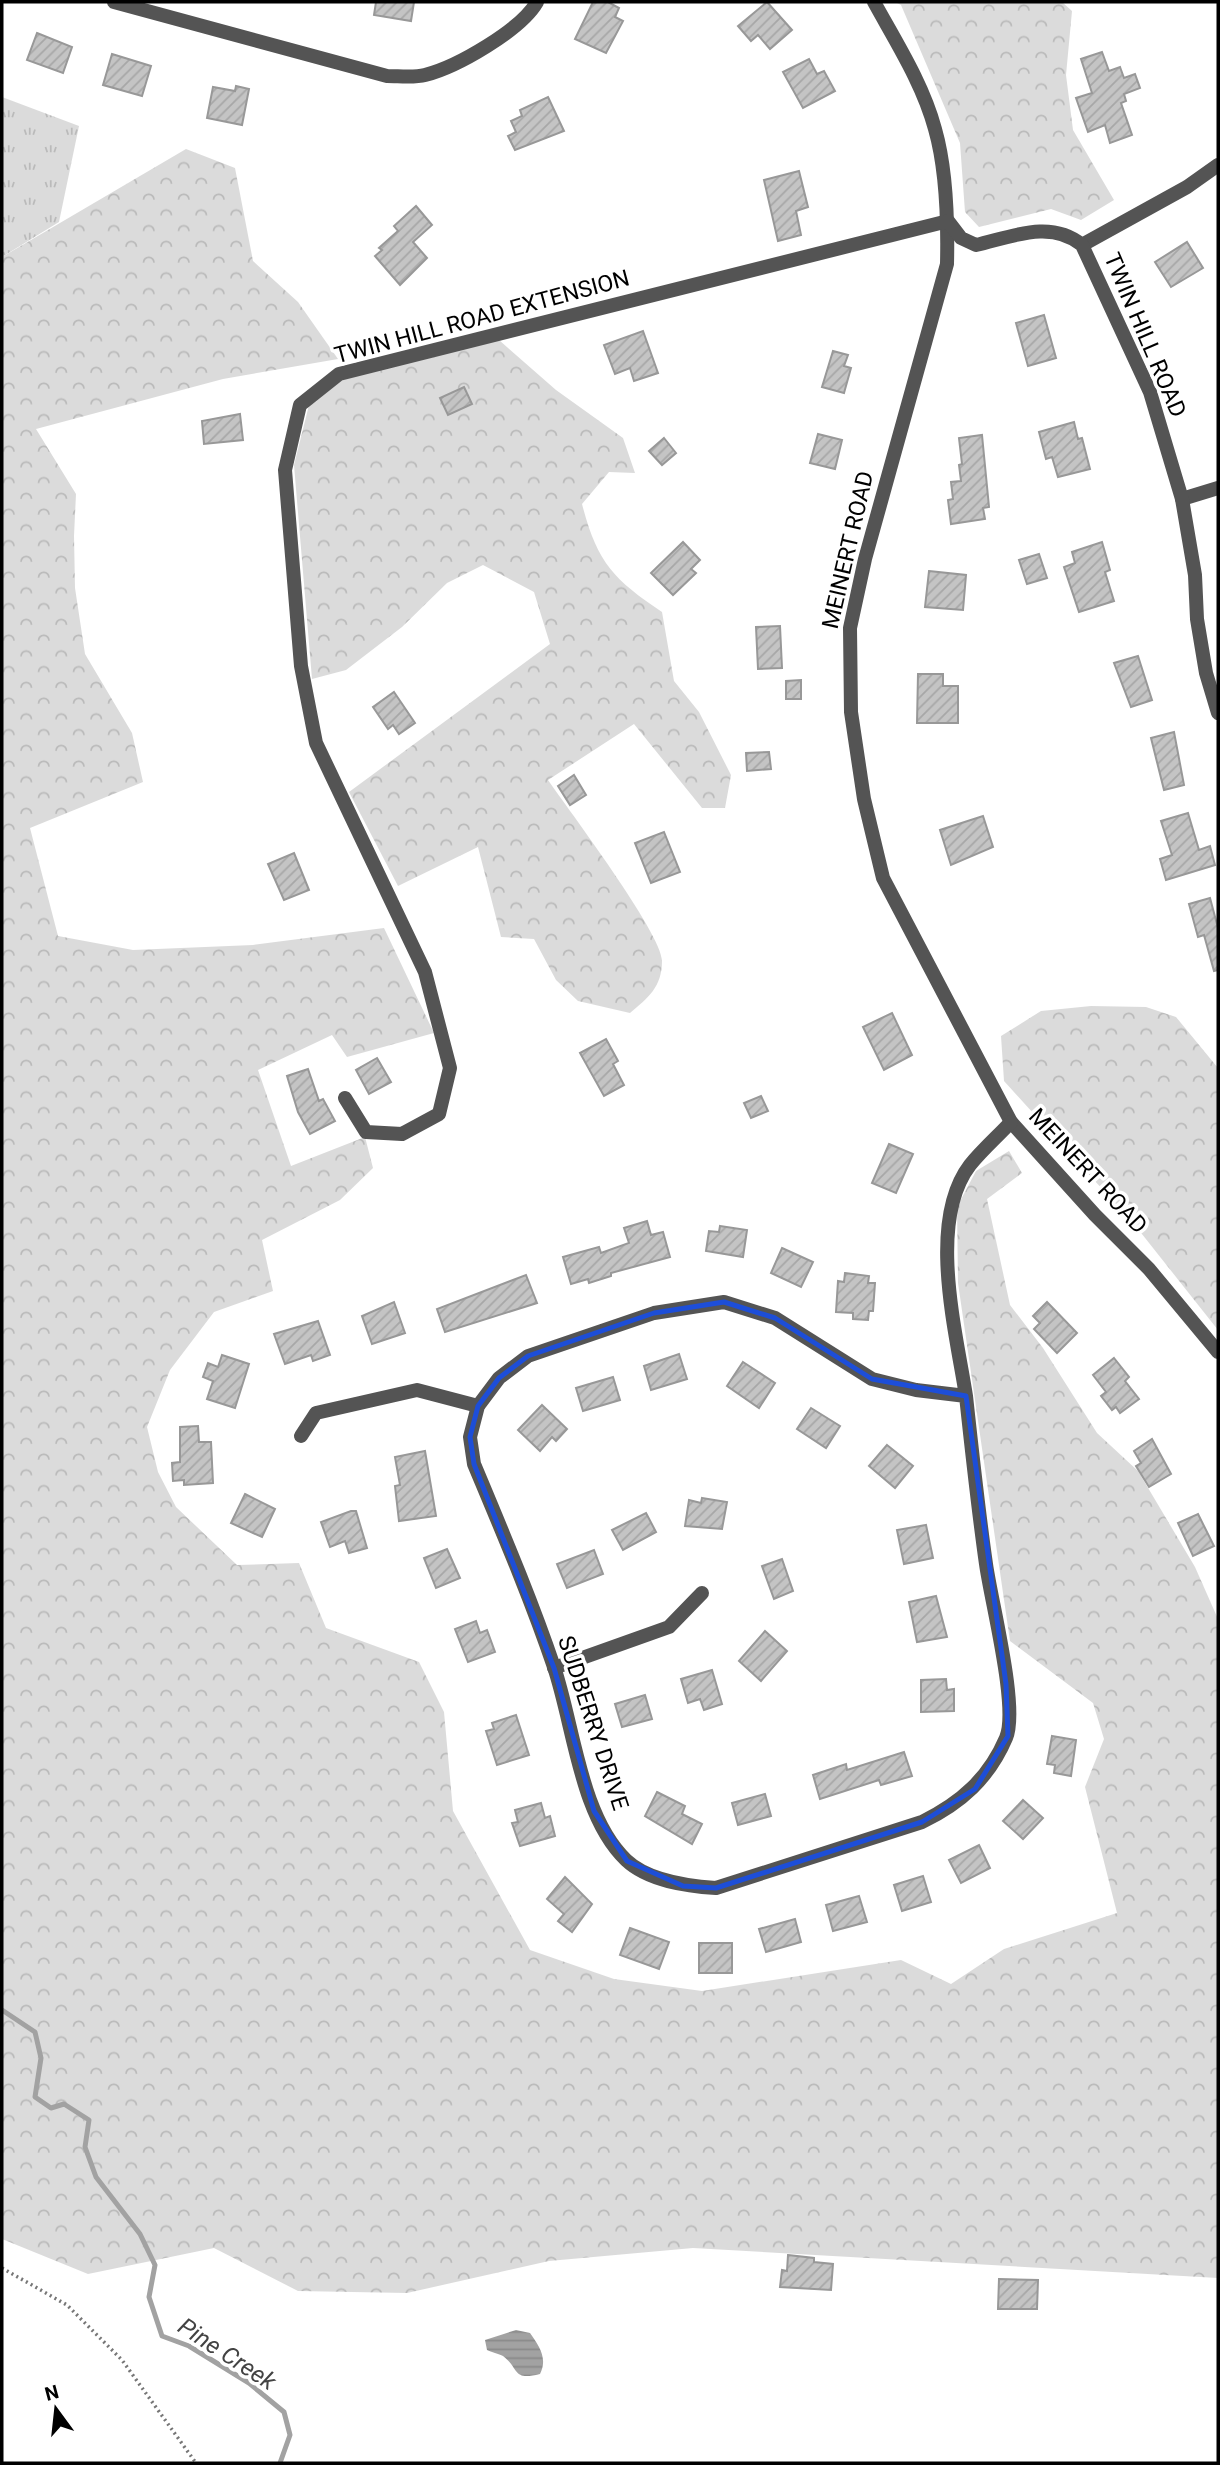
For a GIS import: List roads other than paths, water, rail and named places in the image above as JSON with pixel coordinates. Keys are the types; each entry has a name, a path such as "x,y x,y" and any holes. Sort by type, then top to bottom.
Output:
{"street":[{"path":"114,2 387,76 399,76 423,75 458,63 530,15 537,2"},
{"name":"MEINERT ROAD","path":"874,2 907,62 935,129 948,221 947,264 864,559 850,628 851,712 864,799 883,878 1011,1122 1095,1215 1149,1269 1218,1352"},
{"path":"1083,245 1187,187 1218,164"},
{"name":"TWIN HILL ROAD","path":"948,221 961,238 976,246 1045,230 1071,236 1083,245 1150,392 1182,499 1195,575 1197,619 1218,713"},
{"name":"TWIN HILL ROAD EXTENSION","path":"345,1098 366,1132 402,1134 439,1114 450,1068 425,972 316,743 301,666 285,470 300,405 339,374 948,221"},
{"path":"1182,499 1218,488"},
{"name":"SUDBERRY DRIVE","path":"965,1395 916,1390 872,1379 775,1318 724,1301 654,1313 528,1356 499,1378 478,1406 470,1437 474,1464 554,1668 594,1811 608,1837 627,1861 683,1886 716,1888 922,1822 950,1808 975,1788 1008,1736 1009,1710 986,1566 965,1395 950,1289 949,1211 969,1167 1011,1122"},
{"path":"301,1436 316,1413 417,1390 478,1406"},
{"path":"554,1668 669,1627 702,1593"}],"waterway":[{"name":"Pine Creek","path":"2,2010 35,2032 41,2058 35,2097 51,2108 64,2104 89,2120 85,2147 96,2177 140,2234 155,2265 149,2297 162,2336 189,2346 249,2383 284,2412 290,2435 280,2463"}]}
